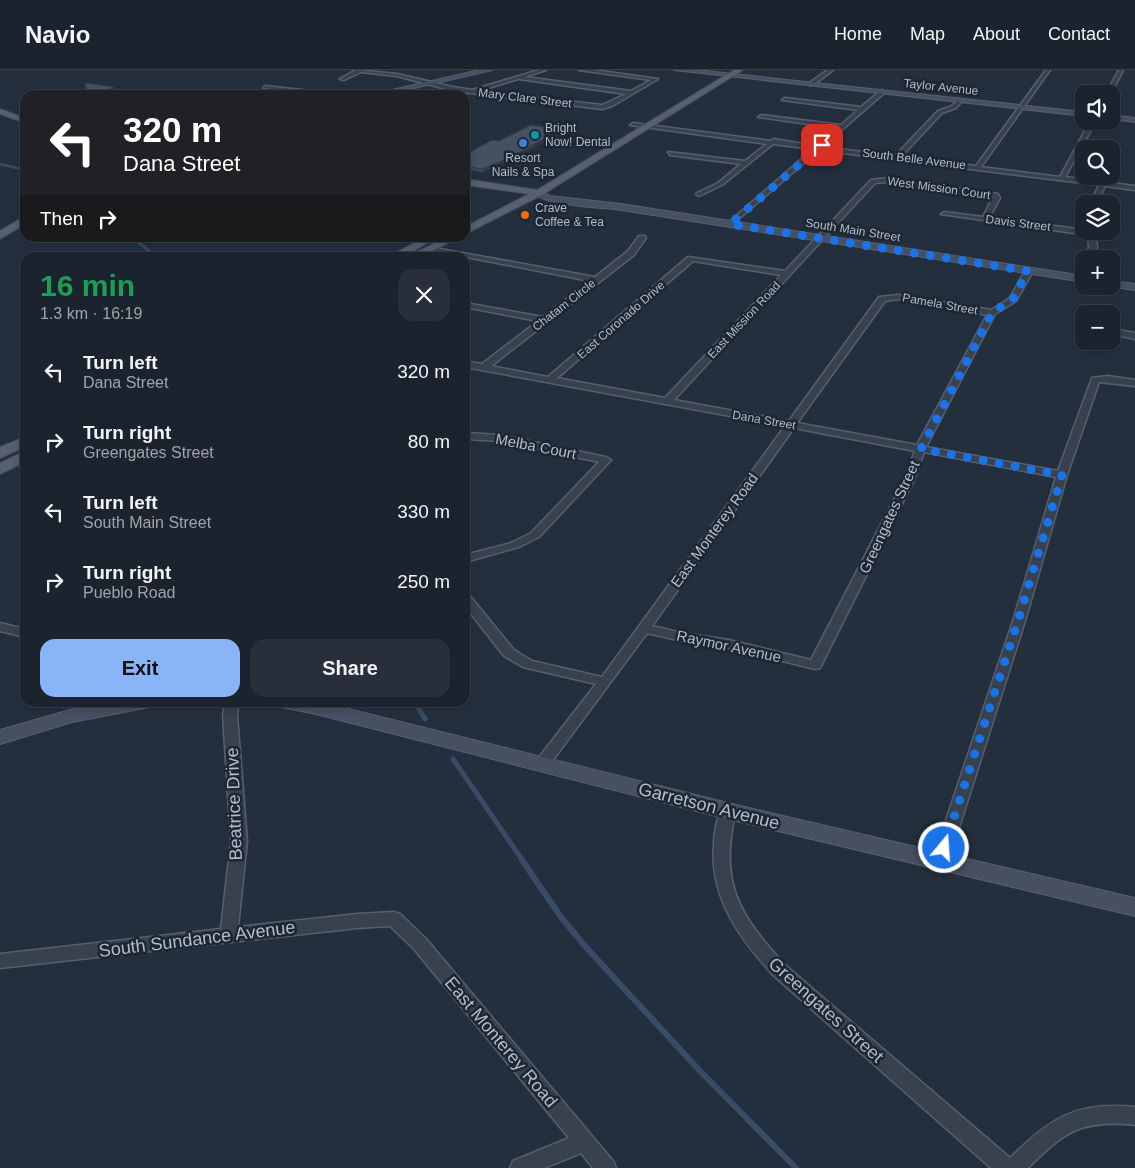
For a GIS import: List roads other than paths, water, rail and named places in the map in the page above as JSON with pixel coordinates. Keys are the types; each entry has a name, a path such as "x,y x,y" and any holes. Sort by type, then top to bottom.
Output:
{"main road":[{"path":"470,218 524,191 633,125 726,73 739,70"},
{"path":"470,228 539,193 649,125 726,73"},
{"path":"0,111 20,113"},
{"path":"0,111 20,119"},
{"name":"South Main Street","path":"470,183 539,193"},
{"path":"0,224 20,210"},
{"path":"0,236 20,222"},
{"path":"403,252 423,242"},
{"path":"429,249 425,246 432,242"},
{"path":"424,252 444,242"},
{"path":"0,453 20,443"},
{"path":"0,469 20,459"}],"street":[{"path":"271,72 277,70"},
{"path":"342,79 360,70"},
{"name":"Mary Clare Street","path":"360,70 461,90"},
{"path":"395,90 489,70"},
{"path":"471,92 492,84 544,70"},
{"path":"519,78 633,93 656,79 581,70"},
{"path":"609,73 615,70"},
{"name":"Taylor Avenue","path":"677,70 726,73 1075,113"},
{"path":"811,84 831,70"},
{"path":"978,168 1048,70"},
{"path":"1113,85 1121,70"},
{"path":"265,87 288,90"},
{"name":"Mary Clare Street","path":"471,92 602,107 633,93"},
{"path":"730,224 882,92"},
{"path":"785,100 864,109"},
{"path":"897,157 940,112 954,106 960,100"},
{"path":"762,117 843,127"},
{"path":"1120,118 1135,120"},
{"name":"South Belle Avenue","path":"633,125 649,125 1075,180"},
{"path":"1062,178 1088,130"},
{"path":"699,194 720,184 774,141"},
{"path":"670,153 746,163"},
{"name":"West Mission Court","path":"821,238 877,179 996,195 997,198 985,220"},
{"name":"South Belle Avenue","path":"1111,185 1135,188"},
{"name":"South Main Street","path":"539,193 548,198 730,224 1028,271 1075,275"},
{"name":"Davis Street","path":"944,214 1075,230"},
{"name":"Chatam Circle","path":"483,368 631,253 642,238"},
{"name":"East Mission Road","path":"666,402 821,238"},
{"path":"429,249 445,252"},
{"path":"470,257 596,280"},
{"name":"East Coronado Drive","path":"550,380 691,259 787,274"},
{"name":"Greengates Street","path":"815,666 909,480 921,449 992,313 1013,299 1028,271"},
{"path":"1120,286 1135,288"},
{"name":"Pamela Street","path":"887,296 992,313"},
{"name":"East Monterey Road","path":"542,764 644,628 882,299 887,296"},
{"path":"470,305 545,320"},
{"path":"1120,333 1135,336"},
{"name":"Dana Street","path":"470,365 1062,475"},
{"path":"940,862 1018,621 1062,475 1095,380 1098,378 1135,383"},
{"name":"Melba Court","path":"470,436 500,438 606,460 534,535 515,545 470,558"},
{"path":"470,604 509,653 528,664 604,682"},
{"path":"0,627 20,632"},
{"name":"Raymor Avenue","path":"644,628 682,637 729,644 815,666"},
{"path":"0,737 70,716 116,707"},
{"name":"Beatrice Drive","path":"228,936 239,841 230,715 231,707"},
{"name":"Garretson Avenue","path":"310,707 728,811 1135,907"},
{"name":"Greengates Street","path":"728,811 722,828 720,864 723,883 742,927 780,971 1006,1168"},
{"name":"East Monterey Road","path":"394,919 420,944 606,1168"},
{"name":"South Sundance Avenue","path":"0,962 357,921 394,919"},
{"path":"1014,1168 1054,1129 1079,1118 1103,1114 1135,1116"},
{"path":"520,1168 584,1142"}],"waterway":[{"path":"0,164 20,169"},
{"path":"138,242 150,252"},
{"path":"418,707 425,719"},
{"path":"453,759 523,861"},
{"path":"522,860 561,917 584,945 700,1071 796,1168"}],"place":[{"name":"Bright Now! Dental","path":"535,135"},
{"name":"Resort Nails & Spa","path":"523,143"},
{"name":"Crave Coffee & Tea","path":"525,215"}]}
